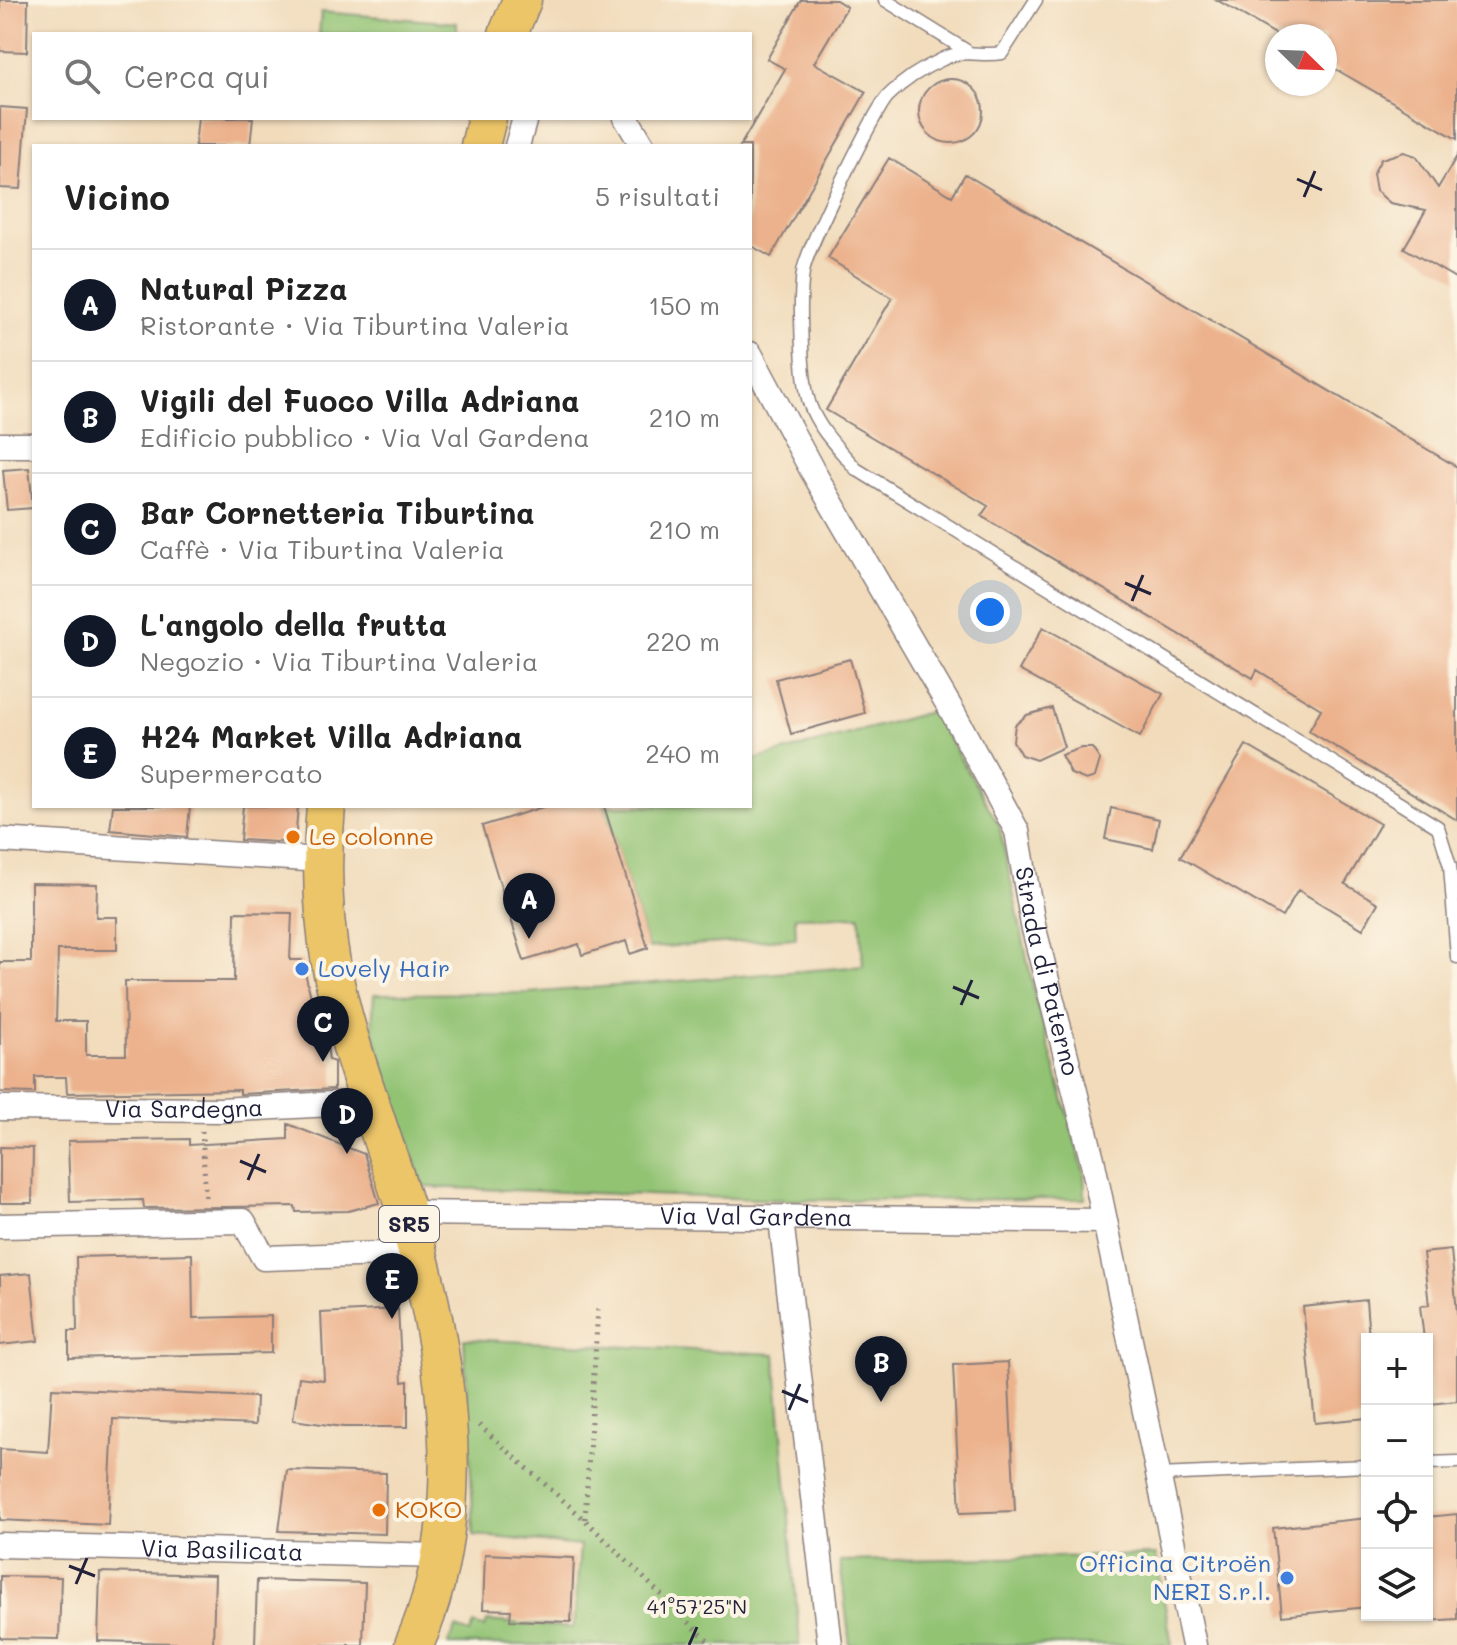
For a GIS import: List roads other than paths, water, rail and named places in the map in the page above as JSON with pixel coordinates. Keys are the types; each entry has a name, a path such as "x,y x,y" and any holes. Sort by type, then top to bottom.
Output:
{"main road":[{"path":"506,32 510,0"},
{"path":"507,32 522,0"},
{"path":"480,144 486,120"},
{"name":"SR5","path":"326,808 324,909 332,968 368,1102 406,1213 443,1392 447,1464 442,1556 433,1600 414,1645"}],"street":[{"path":"518,144 524,120"},
{"path":"627,120 642,144"},
{"name":"Strada di Paterno","path":"752,358 812,470 952,711 1017,831 1033,925 1104,1221 1194,1645"},
{"path":"0,445 32,445"},
{"path":"2,844 323,860"},
{"name":"Via Sardegna","path":"0,1108 201,1110 368,1102"},
{"name":"Via Val Gardena","path":"406,1213 1104,1221"},
{"path":"781,1219 830,1645"},
{"path":"0,1226 243,1221 264,1258 416,1253"},
{"name":"Via Basilicata","path":"0,1545 442,1556"}],"lane":[{"path":"885,0 967,51 988,56 1002,53 1036,0"},
{"path":"967,51 945,57 911,77 886,98 803,269 803,334 809,403 822,429 856,469 1438,827 1450,866 1457,957"},
{"path":"1433,1463 1457,1462"},
{"path":"1158,1475 1361,1466"}],"place":[{"name":"Le colonne","path":"293,837"},
{"name":"Natural Pizza","path":"529,939"},
{"name":"Lovely Hair","path":"302,969"},
{"name":"Bar Cornetteria Tiburtina","path":"323,1062"},
{"name":"L'angolo della frutta","path":"347,1154"},
{"name":"H24 Market Villa Adriana","path":"392,1319"},
{"name":"Vigili del Fuoco Villa Adriana","path":"881,1402"},
{"name":"KOKO","path":"379,1510"},
{"name":"Officina Citroën NERI S.r.l.","path":"1287,1578"}]}
